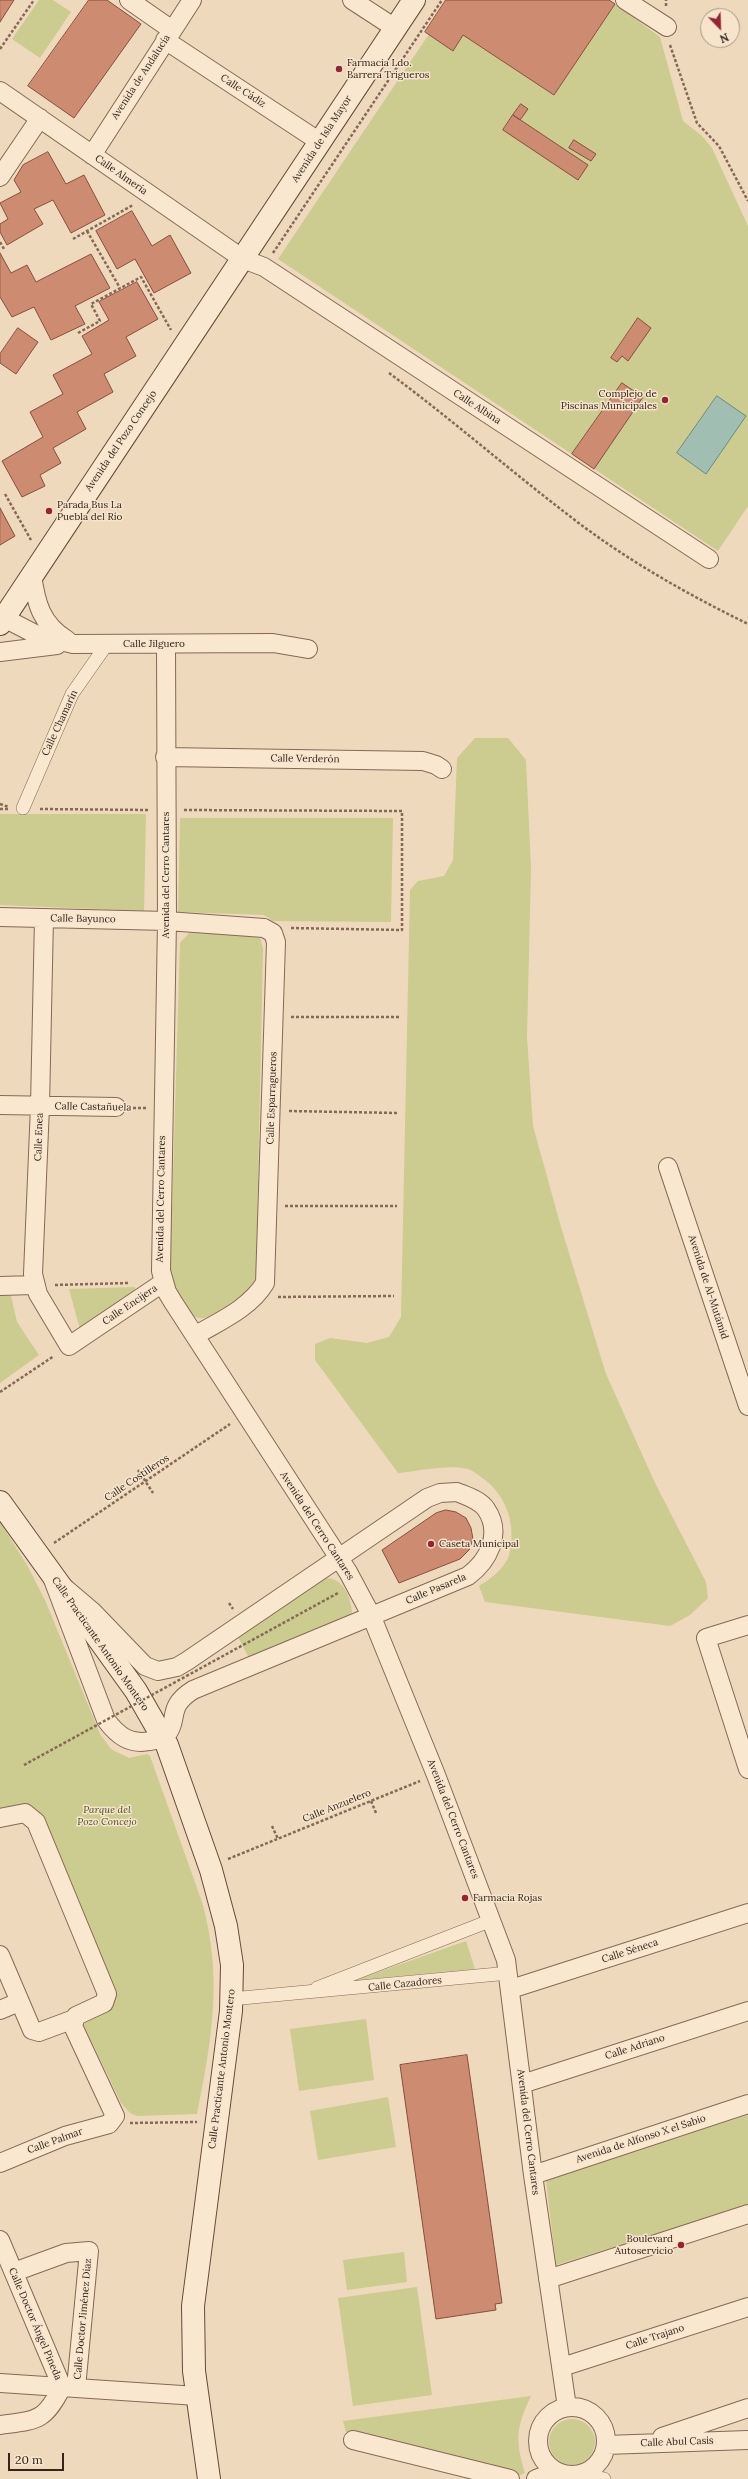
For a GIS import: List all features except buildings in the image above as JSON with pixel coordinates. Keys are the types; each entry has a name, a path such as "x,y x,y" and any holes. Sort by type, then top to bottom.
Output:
{"main road":[{"name":"Avenida de Isla Mayor","path":"243,259 414,0"},
{"name":"Avenida del Pozo Concejo","path":"2,621 243,259"},
{"name":"Calle Practicante Antonio Montero","path":"0,1502 136,1691 163,1737 181,1781 211,1870 226,1926 232,1965 231,1999 192,2306 192,2339 197,2396 209,2479"}],"street":[{"name":"Calle Cádiz","path":"129,0 168,35 320,142"},
{"name":"Avenida de Andalucía","path":"92,155 192,0"},
{"path":"352,0 395,28"},
{"path":"625,0 667,27"},
{"name":"Calle Almería","path":"0,91 243,259"},
{"path":"0,177 40,118"},
{"name":"Calle Albina","path":"243,259 264,267 709,559"},
{"path":"37,567 38,608 49,627 73,644"},
{"name":"Calle Jilguero","path":"2,621 39,636 73,644 273,643 308,649"},
{"path":"0,652 73,644"},
{"name":"Calle Chamarín","path":"23,808 72,694 107,644"},
{"name":"Avenida del Cerro Cantares","path":"166,644 165,757 167,921 160,1264 164,1282 170,1297 339,1558 355,1584 371,1615 436,1775 503,1949 510,1981 533,2175 567,2407"},
{"name":"Calle Verderón","path":"165,757 422,760 436,765 442,770"},
{"name":"Calle Bayunco","path":"0,917 167,921"},
{"name":"Calle Enea","path":"34,1285 44,918"},
{"path":"167,921 264,928 273,933"},
{"name":"Calle Esparragueros","path":"196,1335 248,1303 259,1294 265,1284 269,1206 276,942 273,933"},
{"name":"Calle Castañuela","path":"0,1105 116,1107"},
{"name":"Avenida de Al-Mutámid","path":"668,1167 748,1406"},
{"name":"Calle Encijera","path":"69,1346 164,1282"},
{"path":"0,1286 34,1285 69,1346"},
{"name":"Calle Pasarela","path":"52,1576 92,1611 145,1666 158,1671 168,1670 187,1661 410,1509 440,1493 457,1492 472,1498 486,1509 492,1524 493,1540 489,1555 480,1566 454,1584 371,1615 193,1690 178,1703 173,1714 169,1730 163,1737"},
{"path":"52,1576 106,1720 115,1732 125,1739 136,1743 163,1737"},
{"path":"748,1625 706,1638 741,1723 748,1769"},
{"path":"173,1714 181,1758 181,1781"},
{"path":"0,1818 24,1813 36,1822 106,1994 104,2003 74,2019 36,2032 30,2026 0,1955"},
{"name":"Calle Séneca","path":"510,1981 748,1913"},
{"name":"Calle Cazadores","path":"300,1994 492,1920"},
{"name":"Calle Cazadores","path":"231,1999 510,1981"},
{"path":"0,2010 20,2002"},
{"name":"Calle Adriano","path":"522,2084 748,2011"},
{"path":"74,2019 75,2029 114,2110 113,2121"},
{"name":"Avenida de Alfonso X el Sabio","path":"533,2175 748,2104"},
{"name":"Calle Palmar","path":"0,2163 65,2136 113,2121"},
{"path":"548,2279 748,2214"},
{"name":"Calle Doctor Ángel Pineda","path":"0,2240 69,2387"},
{"name":"Calle Doctor Jiménez Díaz","path":"14,2272 66,2253 89,2251 69,2387"},
{"name":"Calle Trajano","path":"562,2367 748,2307"},
{"path":"0,2383 197,2396"},
{"path":"0,2425 33,2420 43,2416 69,2387"},
{"path":"578,2475 597,2465 603,2456 606,2445 605,2434 601,2423 594,2415 584,2409 567,2407 551,2414 543,2422 538,2432 537,2444 540,2455 546,2465 555,2472 566,2475 578,2475 604,2479"},
{"path":"644,2443 748,2408"},
{"path":"353,2440 510,2479"},
{"name":"Calle Abul Casis","path":"606,2445 748,2440"},
{"path":"536,2479 555,2472"}],"path":[{"path":"0,49 34,0"},
{"path":"264,267 442,0"},
{"path":"666,0 667,27 682,83 697,123 719,146 748,201"},
{"path":"73,239 151,195"},
{"path":"87,231 120,288"},
{"path":"0,242 4,249"},
{"path":"78,333 100,321 91,304 141,277 182,350"},
{"path":"384,369 434,406 568,515 622,553 694,598 748,624"},
{"path":"5,494 37,567"},
{"path":"0,804 23,808 402,811 402,930 300,927 273,933"},
{"path":"274,1018 400,1017"},
{"name":"Calle Castañuela","path":"116,1107 163,1108"},
{"path":"272,1111 398,1114"},
{"path":"269,1206 396,1206"},
{"name":"Calle Encijera","path":"34,1285 133,1283"},
{"path":"277,1297 394,1296"},
{"path":"0,1392 69,1346"},
{"name":"Calle Costilleros","path":"37,1555 246,1413"},
{"path":"138,1470 154,1493"},
{"path":"24,1765 355,1584"},
{"name":"Calle Anzuelero","path":"245,1852 436,1775"},
{"path":"371,1801 376,1813"},
{"path":"272,1826 278,1839"},
{"path":"113,2121 216,2122"}],"green space":[{"path":"39,0 53,0 71,12 40,58 12,39"},
{"path":"615,4 660,37 683,121 702,136 712,148 748,226 748,506 718,551 278,259 429,34 453,50 463,35 554,95"},
{"path":"475,738 508,738 526,760 531,868 527,1037 533,1126 561,1227 606,1374 655,1483 706,1582 708,1598 690,1615 670,1626 485,1602 479,1586 494,1576 502,1567 509,1557 510,1551 510,1519 507,1509 496,1491 481,1477 468,1469 451,1467 398,1473 315,1360 315,1344 330,1338 367,1343 389,1337 401,1317 410,890 418,881 444,876 453,860 457,758"},
{"path":"0,814 146,814 144,911 0,905"},
{"path":"180,818 393,818 391,922 273,921 264,915 178,912"},
{"path":"189,933 254,934 260,936 263,949 256,1277 248,1290 241,1296 214,1315 204,1318 198,1318 192,1315 186,1309 174,1288 170,1275 180,943"},
{"path":"135,1287 136,1295 81,1333 69,1289"},
{"path":"0,1295 11,1296 17,1322 39,1355 0,1383"},
{"name":"Parque del Pozo Concejo","path":"0,1522 27,1565 45,1600 100,1734 111,1749 129,1758 147,1754 150,1756 202,1902 212,1956 214,1982 211,2034 197,2114 137,2116 130,2113 121,2103 83,2024 111,2010 115,2001 116,1992 41,1817 35,1809 27,1805 0,1811"},
{"path":"325,1578 337,1581 342,1585 348,1595 352,1613 347,1619 249,1658 238,1637"},
{"path":"466,1941 475,1969 356,1980"},
{"path":"366,2019 374,2080 299,2091 290,2029"},
{"path":"388,2097 396,2147 318,2160 310,2111"},
{"path":"748,2114 748,2205 556,2265 546,2180"},
{"path":"404,2252 407,2282 347,2290 343,2260"},
{"path":"417,2287 432,2395 353,2406 338,2298"},
{"path":"531,2396 522,2416 520,2425 519,2442 525,2473 521,2475 346,2432 343,2421"},
{"path":"572,2419 585,2423 591,2429 595,2442 591,2455 585,2461 572,2465 559,2461 553,2455 549,2442 553,2429 559,2423"}],"shaded area":[{"path":"717,396 746,416 706,474 677,453"}],"place":[{"name":"Farmacia Ldo. Barrera Trigueros","path":"339,69"},
{"name":"Complejo de Piscinas Municipales","path":"665,400"},
{"name":"Parada Bus La Puebla del Río","path":"49,511"},
{"name":"Caseta Municipal","path":"431,1544"},
{"name":"Farmacia Rojas","path":"465,1898"},
{"name":"Boulevard Autoservicio","path":"681,2245"}]}
